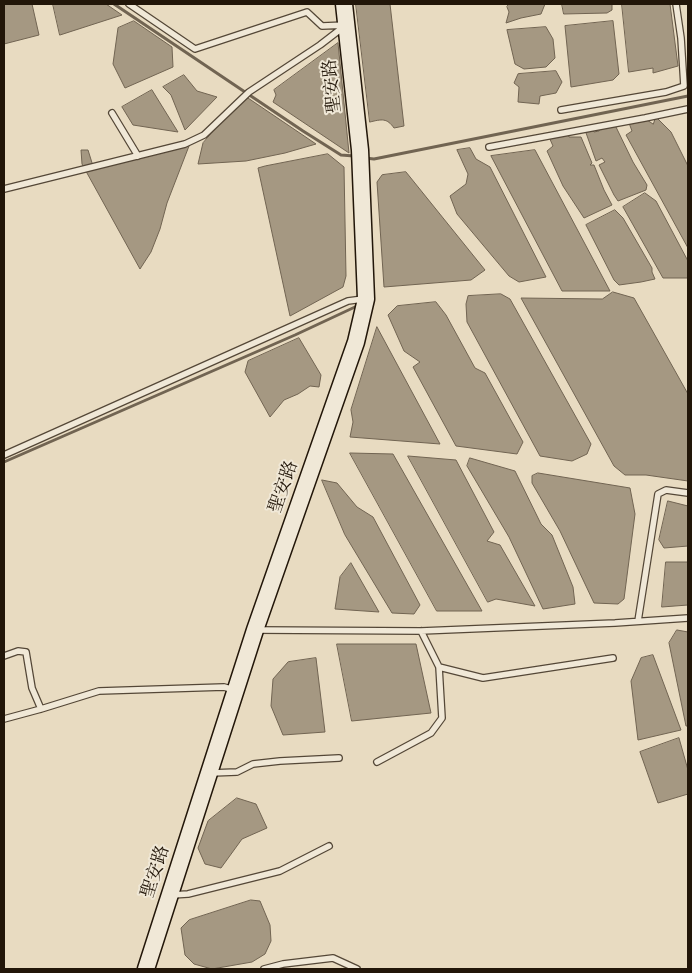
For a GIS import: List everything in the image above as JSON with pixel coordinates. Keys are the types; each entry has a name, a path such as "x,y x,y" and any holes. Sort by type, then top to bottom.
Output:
{"street":[{"name":"聖安路","path":"146,969 255,630 356,342 366,299 360,150 344,4"}],"lane":[{"path":"129,4 196,49 308,12 322,26 346,24"},
{"path":"561,110 666,92 684,86 681,38 676,4"},
{"path":"4,189 185,144 204,135 249,92 320,45 346,24"},
{"path":"489,146 688,109"},
{"path":"112,113 138,156"},
{"path":"4,455 348,301 366,299"},
{"path":"638,621 658,494 666,490 688,493"},
{"path":"255,630 421,631 688,618"},
{"path":"377,762 431,733 442,718 439,667 421,631"},
{"path":"4,656 18,651 26,652 32,688 41,709"},
{"path":"439,667 483,678 613,658"},
{"path":"4,719 99,690 224,687 236,691"},
{"path":"209,774 237,772 253,764 340,758"},
{"path":"170,894 188,894 280,871 329,846"},
{"path":"264,969 283,964 333,958 357,969"}],"shaded area":[{"path":"4,4 32,4 39,35 4,44"},
{"path":"53,4 106,4 122,15 60,35"},
{"path":"356,4 390,4 404,126 394,128 389,122 384,120 370,122"},
{"path":"509,4 545,4 541,14 506,23 509,12 507,7"},
{"path":"562,4 612,4 612,10 607,13 564,14"},
{"path":"622,4 670,4 678,66 653,73 653,68 629,72"},
{"path":"134,21 172,47 173,67 125,88 113,64 118,28"},
{"path":"613,21 619,74 613,80 571,87 565,26"},
{"path":"546,27 553,39 555,58 546,67 524,69 515,64 507,30"},
{"path":"338,43 349,153 273,102 276,95 274,90"},
{"path":"556,71 562,82 556,93 540,96 539,104 518,102 519,87 514,83 518,74"},
{"path":"184,75 197,91 217,97 185,130 171,95 163,87"},
{"path":"152,90 178,132 133,125 122,107"},
{"path":"245,96 316,144 246,161 198,164 203,143"},
{"path":"656,117 671,132 688,166 688,248 626,135 632,131 629,123 647,120 653,124"},
{"path":"615,125 633,162 647,185 646,190 618,201 599,165 605,162 602,158 596,161 585,130 592,129 594,132 599,131 600,128"},
{"path":"568,134 569,137 581,137 592,163 590,165 594,165 612,205 584,218 563,186 547,151 553,146 549,137"},
{"path":"189,146 151,252 140,269 82,164 81,150 88,150 93,166"},
{"path":"470,148 476,159 490,167 546,277 519,282 509,276 457,214 450,196 466,184 468,174 457,150"},
{"path":"535,150 610,291 562,291 491,156"},
{"path":"328,154 344,167 346,276 343,287 290,316 258,168"},
{"path":"406,172 485,270 471,280 384,287 377,182 382,175"},
{"path":"645,193 656,201 688,261 688,278 663,278 623,207"},
{"path":"615,210 623,218 652,268 655,279 619,285 614,280 586,225"},
{"path":"613,292 634,298 688,394 688,481 646,475 625,475 614,466 521,298 602,299"},
{"path":"501,294 510,299 591,444 587,454 572,461 540,456 467,322 466,304 468,296"},
{"path":"436,302 446,315 475,368 485,373 523,442 517,454 456,446 413,367 420,362 404,351 388,315 397,306"},
{"path":"377,327 440,444 350,437 353,422 351,410"},
{"path":"299,338 321,375 319,387 310,386 284,400 270,417 245,372 248,361"},
{"path":"350,453 393,454 482,611 437,611"},
{"path":"408,456 456,460 494,532 487,541 500,545 535,606 496,599 488,602"},
{"path":"470,458 515,471 541,524 552,535 573,587 575,604 543,609 509,537 467,466"},
{"path":"538,473 630,488 635,514 624,599 618,604 594,603 560,531 532,483 532,476"},
{"path":"322,480 337,483 357,507 373,517 420,605 414,614 392,613 345,535"},
{"path":"668,501 688,506 688,546 664,548 659,540"},
{"path":"666,562 688,562 688,605 662,607"},
{"path":"351,563 379,612 335,609 340,577"},
{"path":"677,630 688,632 688,726 686,726 669,643"},
{"path":"337,644 416,644 431,713 352,721"},
{"path":"653,655 681,730 638,740 631,681 641,658"},
{"path":"316,658 325,732 283,735 271,706 273,679 288,662"},
{"path":"679,738 688,770 688,794 658,803 640,752"},
{"path":"237,798 256,804 267,828 242,839 221,868 205,864 198,848 208,821"},
{"path":"251,900 260,901 270,925 271,941 265,954 252,962 212,969 194,964 185,955 181,928 189,920"}],"waterway":[{"path":"114,4 303,131 341,155 354,156"},
{"path":"365,158 374,159 688,96"},
{"path":"4,462 355,307"}]}
